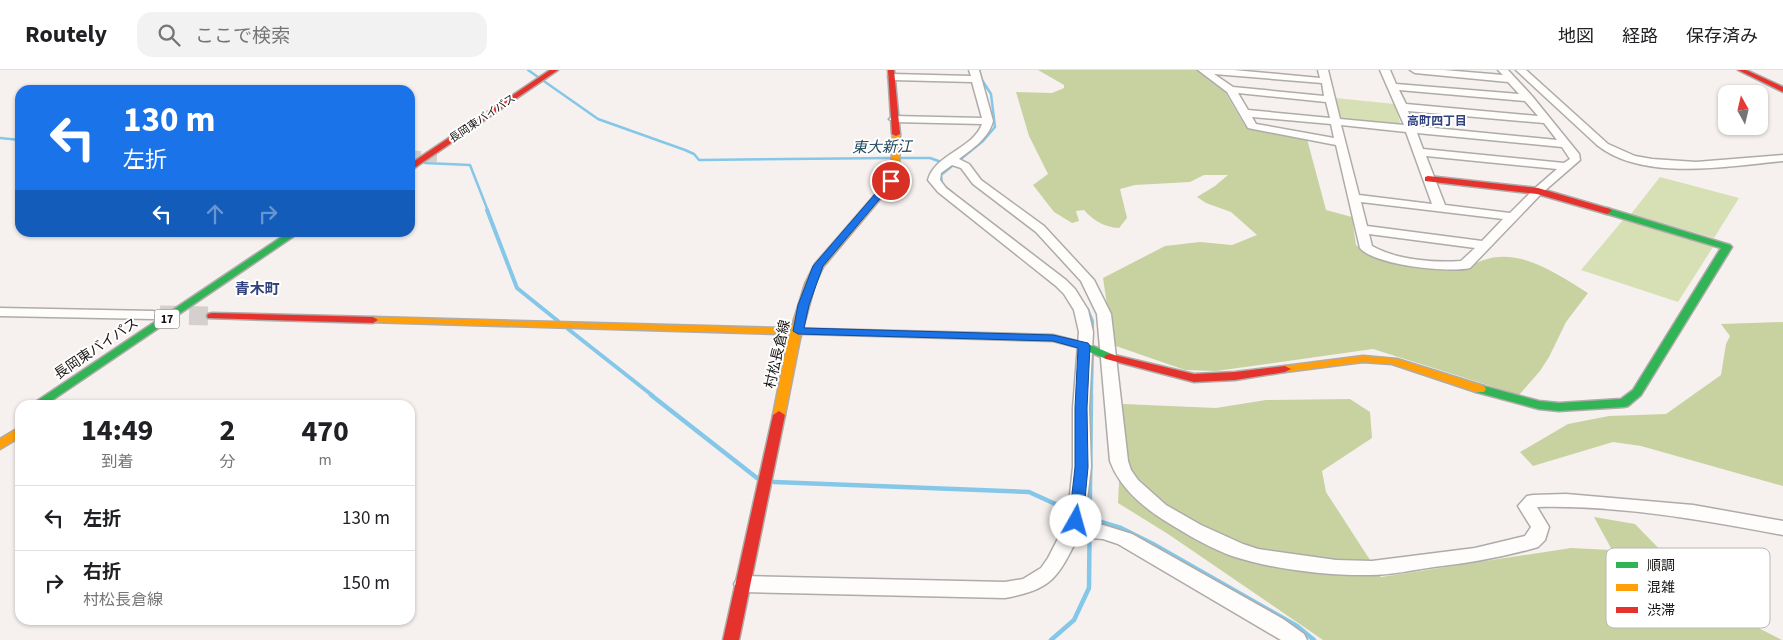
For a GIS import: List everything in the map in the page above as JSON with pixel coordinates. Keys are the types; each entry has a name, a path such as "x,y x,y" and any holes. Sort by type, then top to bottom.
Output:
{"main road":[{"name":"長岡東バイパス","path":"415,154 540,70"},
{"name":"長岡東バイパス","path":"415,165 555,70"},
{"path":"1741,70 1783,90"},
{"name":"村松長倉線","path":"731,640 803,305 818,266 883,190 895,172 892,74"},
{"path":"212,316 1053,338 1084,346 1107,356 1194,378 1235,376 1339,362 1379,360 1416,366 1500,396 1539,405 1586,406 1624,403 1637,392 1727,247 1538,191 1428,179"},
{"name":"長岡東バイパス","path":"44,400 289,237"},
{"name":"長岡東バイパス","path":"65,400 308,237"},
{"path":"0,445 15,434"}],"street":[{"path":"1203,70 1326,81"},
{"path":"1203,70 1231,90 1252,126 1339,142"},
{"path":"1323,70 1366,248 1374,254 1428,264 1465,265 1538,191 1575,160 1575,156 1547,120 1503,70"},
{"path":"1385,70 1402,107 1440,208"},
{"path":"1415,70 1510,79"},
{"path":"1521,70 1592,136 1622,155 1661,164 1695,164 1783,158"},
{"path":"744,584 1005,590 1026,586 1039,580 1048,572 1073,530 1076,521 1082,467 1081,408 1086,332 1079,305 1070,292 935,184 936,172 978,140 985,130 988,121 983,94 975,75 892,74"},
{"path":"1393,86 1529,98"},
{"path":"1231,90 1330,99"},
{"path":"1402,107 1547,120"},
{"path":"1245,113 1566,144"},
{"path":"894,119 988,121"},
{"path":"1418,152 1566,167"},
{"path":"951,160 965,166 977,182 1040,228 1087,280 1104,314 1119,461 1123,472 1143,496 1160,510 1237,550 1258,556 1336,567 1372,568 1475,556 1531,542 1538,535 1540,526 1528,506 1533,502 1566,500 1693,512 1783,528"},
{"path":"1355,198 1513,217"},
{"path":"1362,229 1485,245"},
{"path":"0,312 153,315"},
{"path":"1073,530 1103,532 1125,539 1276,625 1297,640"}],"green space":[{"path":"1038,70 1198,70 1225,92 1245,126 1251,129 1307,139 1326,210 1352,217 1356,245 1368,254 1382,258 1470,267 1485,260 1501,257 1516,258 1546,268 1588,293 1566,322 1540,371 1519,395 1373,349 1216,371 1185,370 1113,345 1103,278 1165,246 1200,242 1232,245 1257,235 1231,212 1206,203 1197,197 1228,175 1204,175 1190,182 1135,185 1120,189 1127,218 1119,228 1100,223 1084,210 1076,211 1079,221 1072,223 1054,212 1033,185 1048,174 1029,136 1016,92 1052,93 1064,88 1064,85"},
{"path":"1335,98 1395,104 1401,126 1341,120"},
{"path":"1660,177 1739,198 1714,238 1631,214"},
{"path":"1623,220 1713,247 1678,302 1581,270"},
{"path":"1783,322 1783,486 1641,446 1613,442 1533,466 1520,452 1568,424 1609,416 1666,414 1721,375 1726,344 1730,336 1721,324"},
{"path":"1350,399 1370,412 1372,438 1322,471 1326,492 1381,577 1571,548 1606,550 1606,628 1759,628 1782,640 1323,640 1168,534 1118,503 1123,404 1216,408 1266,400"},
{"path":"1594,517 1635,524 1658,548 1611,548"}],"waterway":[{"name":"東大新江","path":"528,70 598,119 685,150 694,154 699,160 893,158"},
{"path":"954,194 942,184 941,175 983,141 995,127 991,94 982,80 979,70"},
{"path":"0,138 15,140"},
{"name":"東大新江","path":"900,158 930,158 944,163"},
{"path":"425,163 470,165 488,211"},
{"path":"487,210 517,288 558,321"},
{"name":"東大新江","path":"1087,309 1092,321 1092,331"},
{"path":"568,329 653,396"},
{"name":"東大新江","path":"1091,396 1092,355"},
{"path":"651,395 757,478"},
{"name":"東大新江","path":"1090,519 1091,395"},
{"path":"774,482 1029,492 1073,512"},
{"name":"東大新江","path":"1081,516 1090,519"},
{"path":"1051,640 1074,620 1089,588 1090,519"},
{"path":"1090,519 1121,528 1153,544 1297,626 1314,640"}],"tunnel":[{"path":"415,156 439,157"},
{"path":"160,315 212,316"}],"traffic: fast":[{"path":"1480,389 1539,405 1559,407 1624,403 1637,392 1727,247 1607,211"},
{"path":"44,400 289,237"},
{"path":"778,331 1053,338 1084,346 1110,357"}],"traffic: slow":[{"path":"779,415 794,339 810,284 818,266 883,190 895,171 896,134"},
{"path":"373,320 778,331"},
{"path":"1285,369 1363,359 1393,361 1480,389"},
{"path":"0,445 15,434"}],"traffic: jam":[{"path":"415,165 555,70"},
{"path":"891,70 896,134"},
{"path":"1741,70 1783,90"},
{"path":"1428,179 1538,191 1607,211"},
{"path":"212,316 373,320"},
{"path":"1110,357 1194,378 1235,376 1285,369"},
{"path":"731,640 779,415"}],"district":[{"name":"高町四丁目","path":"1437,121"},
{"name":"青木町","path":"257,289"}],"route":[{"path":"891,181 818,266 803,305 798,331 1053,338 1084,346 1081,408 1082,467 1076,521"}]}
